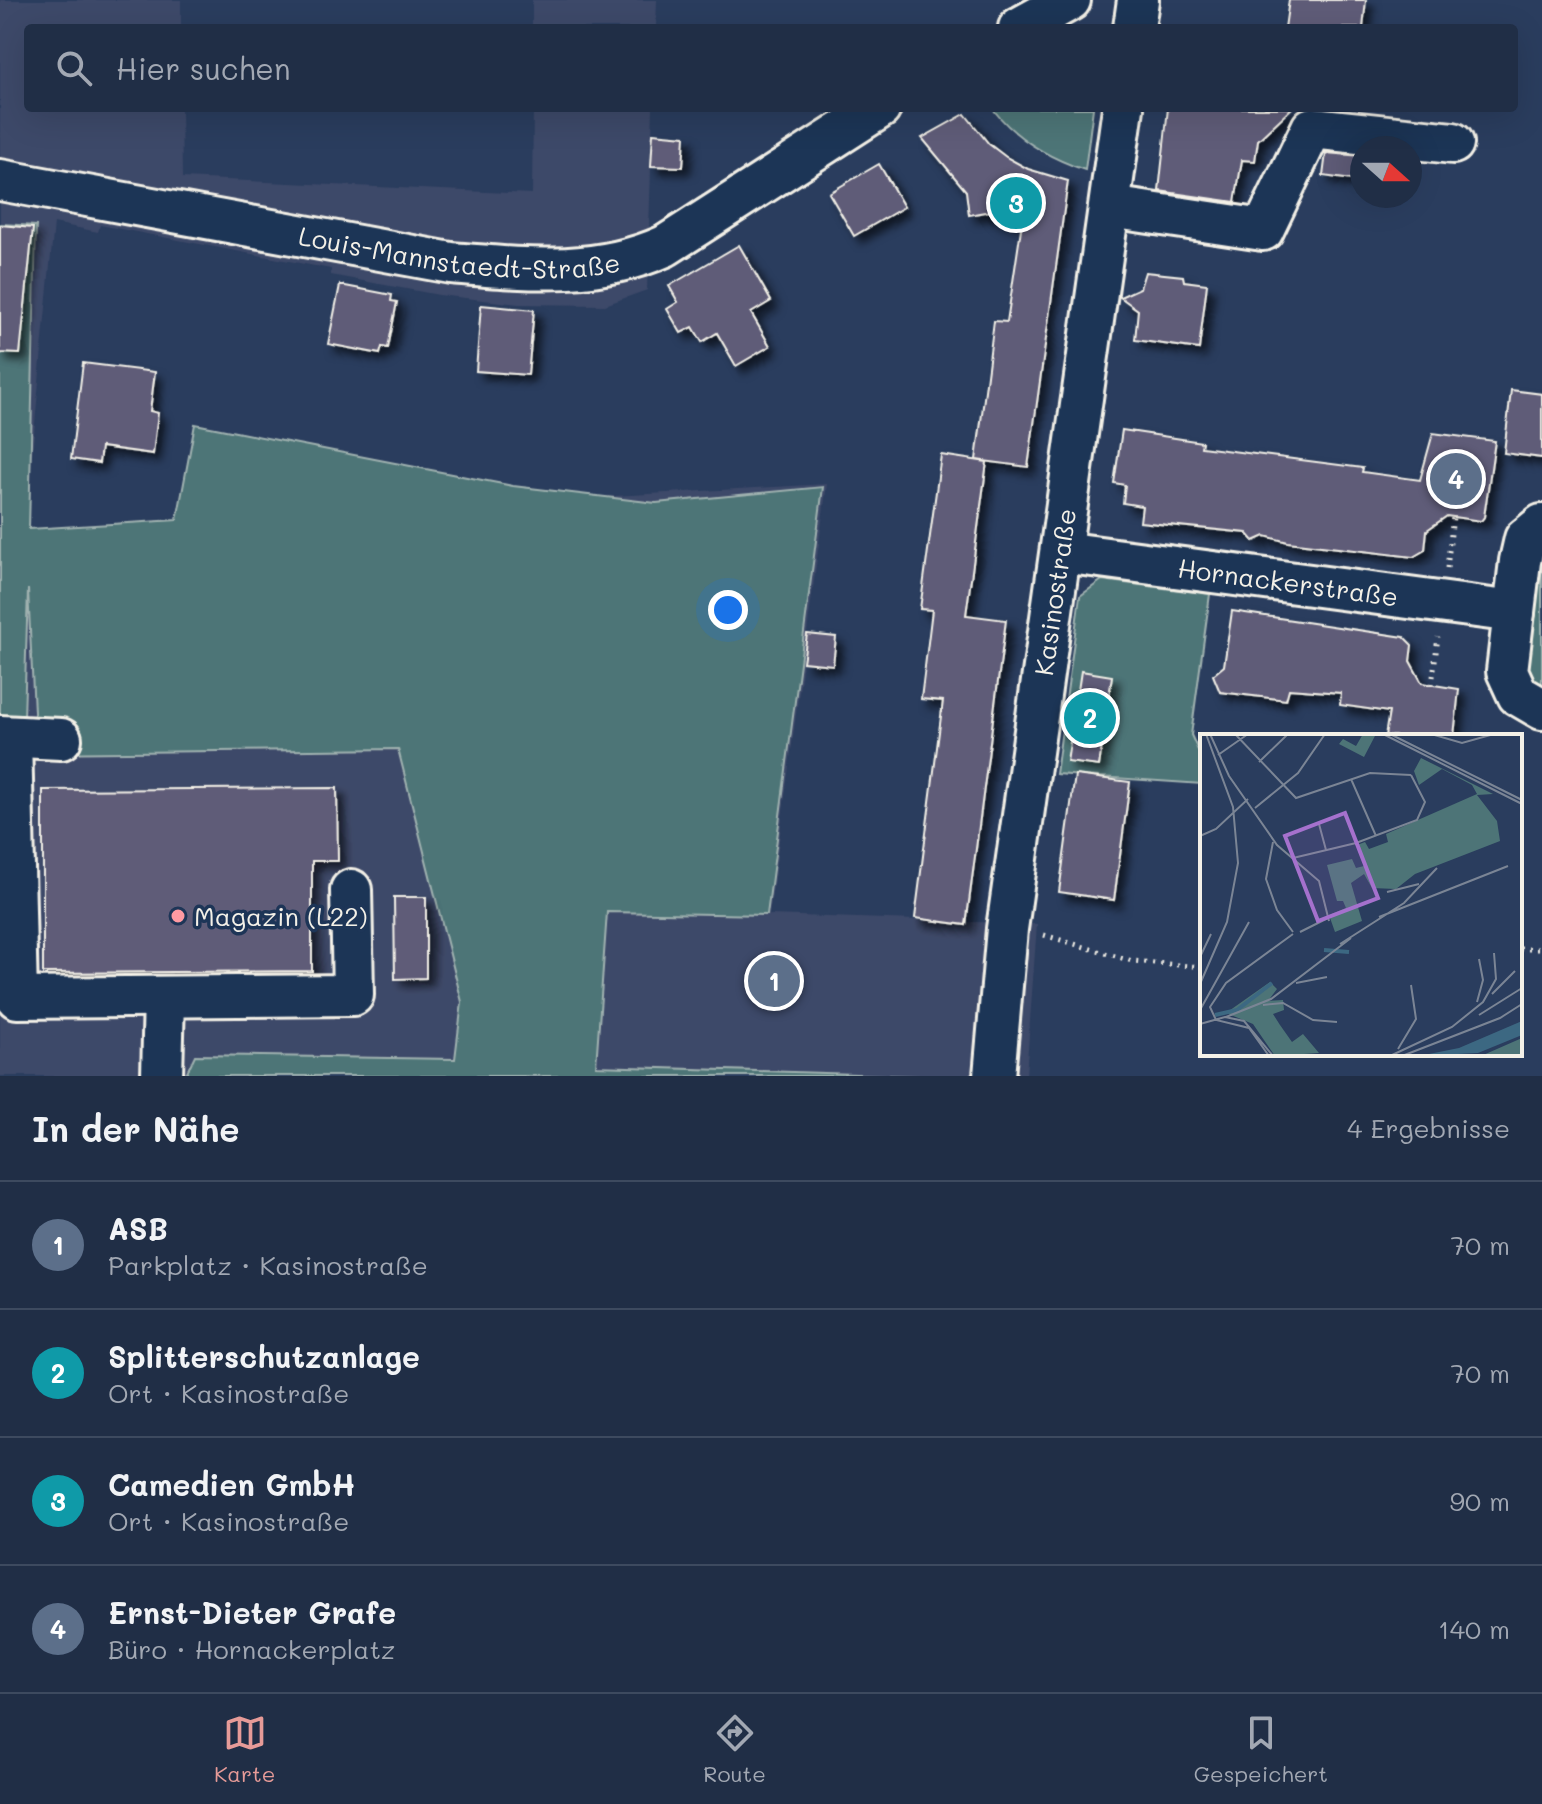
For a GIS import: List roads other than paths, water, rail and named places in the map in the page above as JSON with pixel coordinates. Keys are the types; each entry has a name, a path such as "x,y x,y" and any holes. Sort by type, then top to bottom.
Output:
{"street":[{"path":"1026,24 1070,0"},
{"path":"1135,24 1138,0"},
{"name":"Louis-Mannstaedt-Straße","path":"0,180 451,263 527,270 592,269 633,260 665,246 874,112"},
{"name":"Kasinostraße","path":"994,1076 1007,929 1122,112"},
{"path":"1110,207 1263,230 1312,128 1453,143"},
{"path":"1542,525 1525,539 1514,612 1509,680 1518,695 1542,709"},
{"name":"Hornackerstraße","path":"1062,552 1514,612"},
{"path":"61,739 5,736 17,998 353,995 351,890"},
{"path":"162,1076 164,997"}],"place":[{"name":"Camedien GmbH","path":"1016,203"},
{"name":"Ernst-Dieter Grafe","path":"1456,479"},
{"name":"Splitterschutzanlage","path":"1090,718"},
{"name":"Magazin (L22)","path":"178,916"},
{"name":"ASB","path":"774,981"}]}
